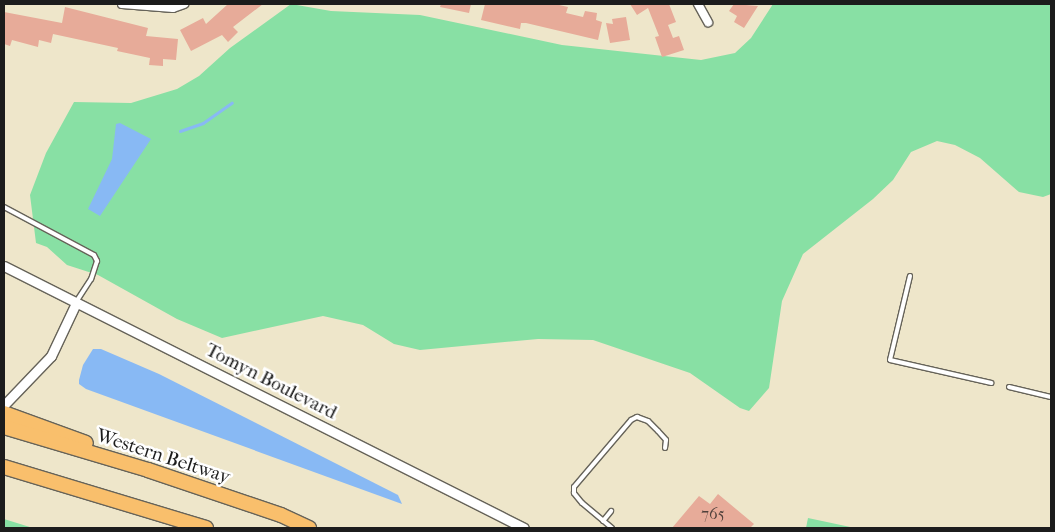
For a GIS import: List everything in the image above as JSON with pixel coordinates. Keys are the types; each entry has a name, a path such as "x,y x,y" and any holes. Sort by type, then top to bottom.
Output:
{"highway":[{"path":"4,413 281,515"},
{"name":"Western Beltway","path":"10,429 281,515 309,528"},
{"path":"4,467 206,528"}],"street":[{"path":"122,4 172,8 184,4"},
{"path":"698,4 708,22"},
{"name":"Tomyn Boulevard","path":"4,266 524,528"},
{"path":"4,405 51,356 76,303"}],"lane":[{"path":"4,207 94,255 96,261 90,279 76,303"},
{"path":"910,276 890,360 991,383"},
{"path":"1009,387 1051,397"},
{"path":"612,528 574,493 574,487 631,420 637,417 648,420 658,430 666,440 665,448"},
{"path":"603,521 611,512"}],"green space":[{"path":"291,4 331,11 420,15 562,45 701,60 735,53 751,38 773,4 1051,4 1051,194 1043,197 1019,192 980,158 955,145 937,141 911,152 893,180 873,199 803,254 782,301 769,388 749,411 740,408 690,373 593,340 538,339 420,350 394,344 363,325 323,316 222,338 177,319 98,275 67,265 47,247 36,243 30,195 46,153 74,102 131,103 177,89 199,76 230,48"},
{"path":"808,518 855,528 806,528"},
{"path":"4,519 33,528 4,528"}],"water":[{"path":"120,123 151,139 100,216 88,209 112,159 116,124"},
{"path":"93,349 101,349 159,374 398,495 402,504 86,389 79,384 79,380 83,365"}],"building":[{"path":"228,4 263,4 233,27 238,32 228,42 222,35 191,51 180,30 203,18 206,24"},
{"path":"441,4 471,4 469,13 440,7"},
{"path":"485,4 555,4 568,7 566,13 583,17 585,11 597,13 596,20 602,22 598,40 526,23 521,23 520,29 481,20"},
{"path":"630,4 669,4 676,22 668,25 673,38 679,36 684,50 662,57 655,37 659,36 648,8 637,15"},
{"path":"734,4 758,6 744,28 734,22 737,16 729,11"},
{"path":"65,7 148,28 146,36 178,39 176,60 163,59 163,66 149,65 150,58 117,51 118,48 53,34 51,43 39,40 38,47 12,40 10,46 4,44 4,12 62,23"},
{"path":"626,17 630,40 610,43 606,23 613,24 612,19"},
{"path":"718,494 754,524 750,528 672,528 699,496 710,504"}],"waterway":[{"path":"180,131 203,123 232,103"}]}
